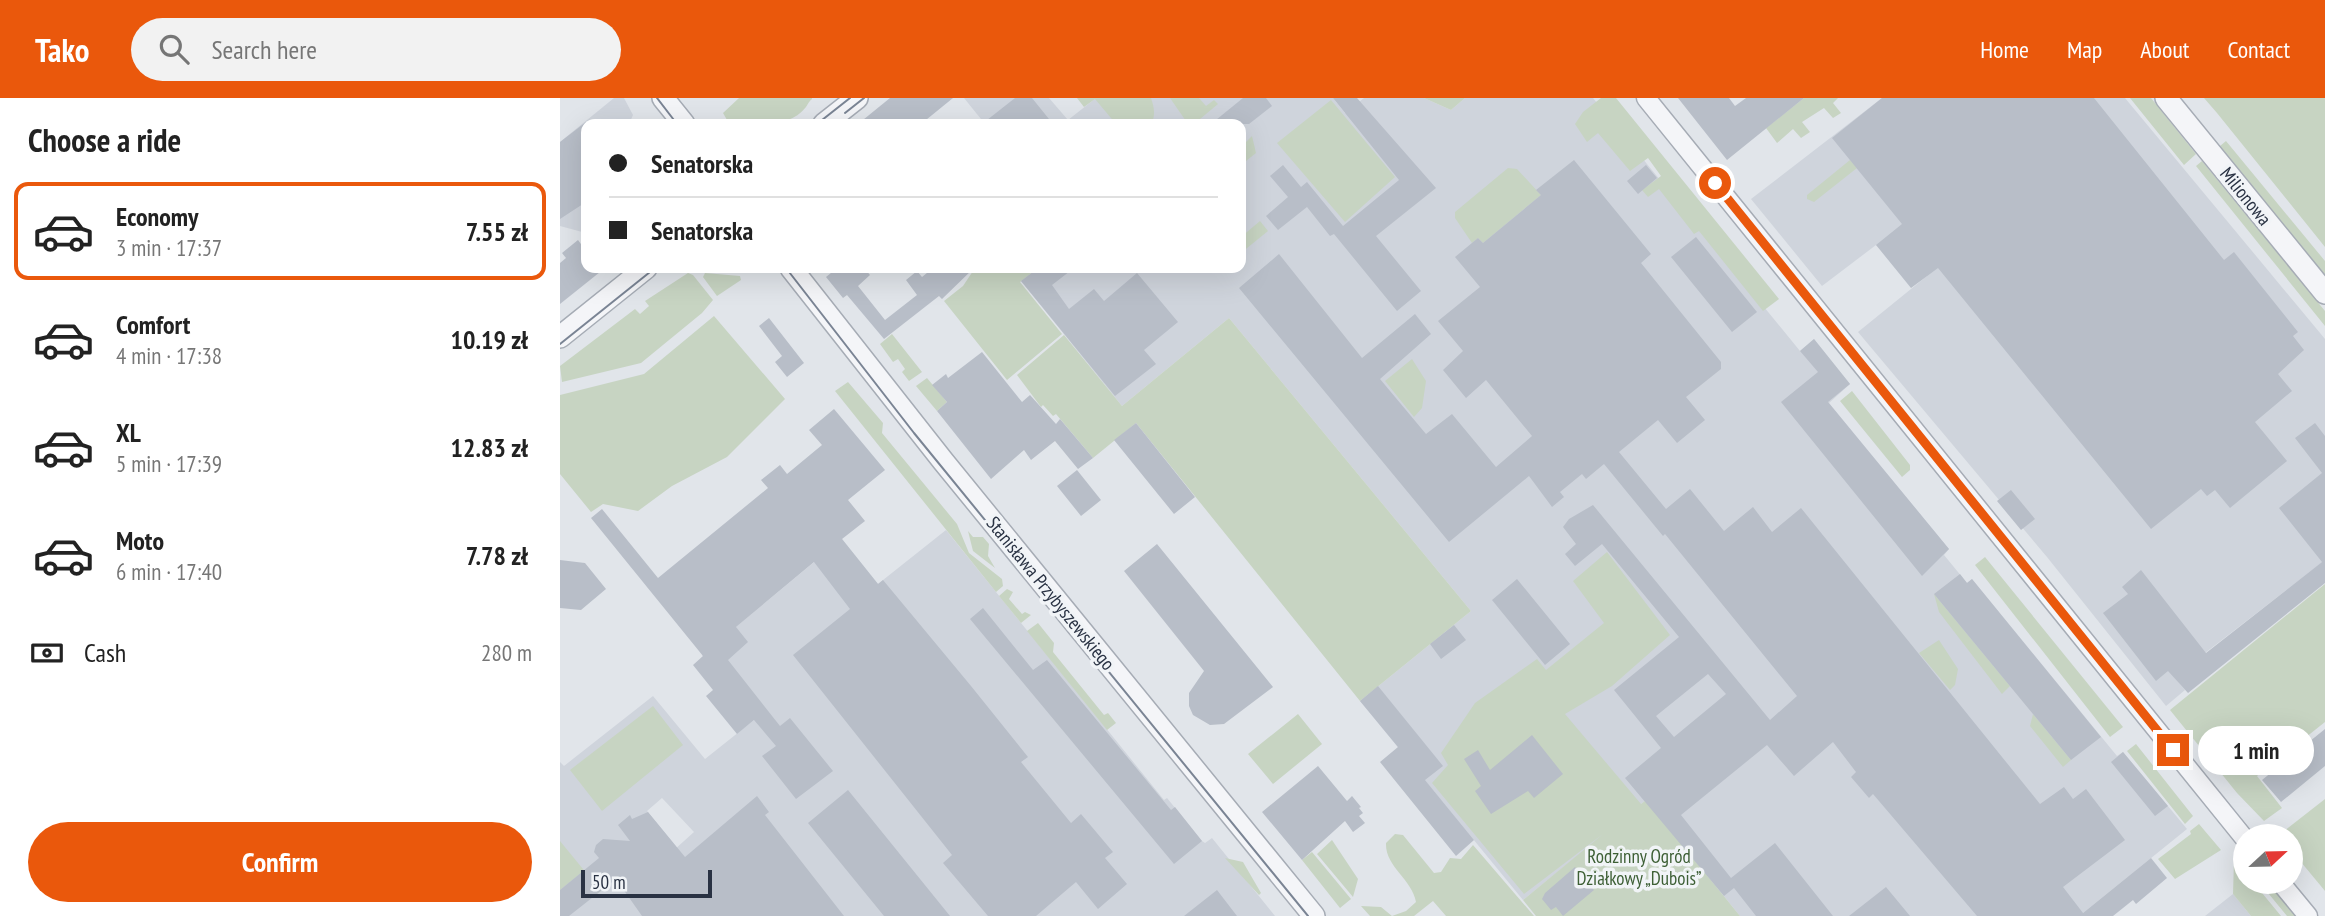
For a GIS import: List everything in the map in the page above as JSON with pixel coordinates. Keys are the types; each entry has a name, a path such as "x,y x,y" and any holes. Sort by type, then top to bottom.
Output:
{"street":[{"path":"663,98 680,119"},
{"path":"830,119 857,98"},
{"path":"1646,98 2233,824"},
{"name":"Milionowa","path":"2166,98 2325,293"},
{"path":"560,337 640,273"},
{"name":"Stanisława Przybyszewskiego","path":"795,273 943,461 1314,916"},
{"path":"2290,894 2308,916"}],"shaded area":[{"path":"614,98 624,98 633,115 631,119 588,119"},
{"path":"964,98 1049,98 1067,119 981,119"},
{"path":"1096,98 1333,98 1345,113 1364,98 1424,98 1451,110 1465,98 1593,98 1800,351 1814,339 1850,384 1829,403 1949,549 1944,555 1967,583 1972,579 2117,756 2123,752 2187,829 2083,913 2085,916 1740,916 1646,800 1523,900 1360,701 1471,611 1229,318 1122,406 1021,281 1031,273 1246,273 1246,119 1069,119"},
{"path":"1882,98 2125,98 2325,339 2325,560 2174,677 2185,690 2166,706 2047,557 1858,332 1927,276 1876,245 1822,286 1751,199"},
{"path":"581,125 581,232 560,226 560,142"},
{"path":"946,530 1164,800 1167,798 1202,841 1205,843 1212,838 1275,916 560,916 560,762 564,766 653,696 705,759 754,720 702,655 842,539 878,584","holes":["662,798 694,832 643,878 673,843 647,811"]},
{"path":"2233,894 2251,916 2205,916"}],"green space":[{"path":"739,98 812,98 798,115 791,119 726,119 723,113"},
{"path":"1077,98 1151,98 1154,117 1112,119 1095,99 1084,107"},
{"path":"1170,98 1199,98 1206,106 1214,100 1218,104 1200,119 1185,119"},
{"path":"1424,98 1465,98 1451,110"},
{"path":"1601,98 1616,98 1779,299 1763,311 1699,231 1694,234 1659,189 1648,197 1642,190 1661,176 1648,158 1630,171 1598,133 1587,142 1575,124 1583,112"},
{"path":"1804,98 1838,98 1833,103 1841,113 1833,118 1824,108 1802,122 1810,132 1801,138 1793,129 1777,143 1766,128"},
{"path":"2130,98 2151,98 2196,154 2184,165"},
{"path":"2204,98 2325,98 2325,247 2217,113"},
{"path":"1331,100 1395,177 1345,222 1277,143"},
{"path":"1252,136 1256,153 1246,161 1246,142"},
{"path":"2226,141 2325,261 2325,276 2220,146"},
{"path":"1850,160 1857,168 1814,202 1807,199 1807,195"},
{"path":"2202,161 2325,311 2325,326 2196,166"},
{"path":"1508,168 1517,169 1541,195 1483,243 1478,238 1472,243 1455,218 1455,212"},
{"path":"1260,221 1268,231 1246,249 1246,233"},
{"path":"688,273 693,275 713,300 702,313 641,363 562,382 560,366 635,309 640,314 649,306 645,301"},
{"path":"705,273 740,276 741,280 717,296 703,277"},
{"path":"972,273 1032,273 1020,282 1062,334 1007,380 944,301 963,286"},
{"path":"714,316 785,399 727,457 672,486 638,511 603,504 591,512 560,474 560,395 644,374"},
{"path":"1229,318 1471,611 1360,701 1136,423 1093,458 1056,414 1053,416 1043,405 1041,407 1017,375 1064,335 1122,406"},
{"path":"892,334 922,372 909,381 902,372 905,369 898,359 893,362 880,344"},
{"path":"1412,359 1426,381 1422,408 1414,417 1385,381"},
{"path":"927,378 947,402 937,411 916,386"},
{"path":"848,382 883,423 882,433 957,524 969,553 1002,579 1003,586 996,592 835,391"},
{"path":"1852,391 1910,465 1910,470 1902,477 1840,401"},
{"path":"968,531 973,537 983,537 989,544 988,556 995,568 973,551"},
{"name":"Rodzinny Ogród Działkowy „Dubois”","path":"1607,552 1670,635 1612,686 1565,714 1641,804 1646,800 1740,916 1536,916 1523,900 1603,834 1524,894 1432,783 1448,765 1441,753 1475,703 1537,659 1546,670 1604,623 1573,581"},
{"path":"1985,557 2123,727 2110,737 1975,565"},
{"path":"2325,584 2325,722 2257,776 2282,808 2264,821 2237,793 2170,710"},
{"path":"1007,589 1013,592 1009,599 1022,614 1025,612 1031,615 1021,623 999,596"},
{"path":"1934,594 2010,686 2002,694 1939,612"},
{"path":"1038,623 1054,643 1053,652 1104,715 1108,713 1116,723 1107,730 1027,631"},
{"path":"1939,640 1958,669 1955,685 1950,690 1919,653"},
{"path":"653,706 683,745 602,811 570,770"},
{"path":"1298,714 1322,744 1273,784 1248,754"},
{"path":"2033,714 2071,760 2063,767 2030,726"},
{"path":"2136,744 2193,816 2185,824 2127,751"},
{"path":"2325,799 2325,891 2303,864 2303,824 2293,824"},
{"path":"2199,824 2221,850 2175,879 2158,859 2191,834 2190,831"},
{"path":"1395,834 1403,835 1434,873 1441,872 1450,858 1461,859 1473,845 1534,916 1446,916 1433,901 1414,916 1392,916 1406,911 1416,902 1414,894 1387,851 1386,843"},
{"path":"1332,840 1358,879 1353,897 1317,854"},
{"path":"560,841 601,891 597,894 581,873 560,890"},
{"path":"1312,852 1351,899 1340,908 1302,860"},
{"path":"1225,858 1243,862 1261,893 1259,895"},
{"path":"2233,894 2263,894 2281,916 2251,916"},
{"path":"2269,894 2280,894 2298,916 2287,916"},
{"path":"1361,906 1381,907 1392,916 1370,916"}],"building":[{"path":"890,98 953,98 927,119 864,119"},
{"path":"1015,98 1032,98 1049,119 988,119"},
{"path":"1243,98 1266,98 1272,106 1249,124 1246,124 1246,119 1217,119"},
{"path":"1333,98 1357,98 1436,188 1376,236 1421,291 1397,311 1334,234 1330,236 1307,207 1278,230 1266,216 1288,197 1270,176 1283,165 1301,187 1307,182 1343,226 1399,180"},
{"path":"1678,98 1729,98 1735,106 1746,98 1804,98 1727,160"},
{"path":"1882,98 2094,98 2224,260 2234,252 2298,332 2293,336 2304,350 2278,374 2292,391 2255,422 2287,461 2230,508 2215,490 2207,496 2201,489 2151,529 1938,268 1911,288 1876,245 1902,224 1832,138"},
{"path":"581,126 581,205 560,219 560,142"},
{"path":"1574,160 1651,254 1641,263 1721,362 1721,369 1686,397 1705,420 1677,443 1658,420 1619,452 1666,509 1690,489 1724,531 1753,507 1772,532 1801,508 2040,804 2064,787 2073,799 2086,789 2125,840 2063,887 2083,913 2151,858 2167,878 2136,904 2133,900 2113,916 1977,916 1873,794 1869,798 1851,777 1856,772 1833,742 1794,776 1767,745 1681,815 1731,878 1775,843 1833,916 1756,916 1734,888 1724,896 1625,778 1661,748 1614,690 1679,637 1602,544 1575,566 1565,554 1576,544 1563,527 1569,519 1593,505 1770,720 1797,696 1665,534 1663,536 1604,464 1586,479 1582,474 1560,492 1564,497 1552,507 1529,476 1449,542 1239,288 1279,254 1362,358 1415,314 1431,334 1380,379 1426,434 1452,414 1496,467 1532,436 1486,380 1466,398 1443,370 1463,351 1438,321 1480,287 1455,257 1478,238 1483,243 1541,195 1536,190","holes":["1708,674 1726,694 1674,737 1656,716"]},
{"path":"1646,165 1657,178 1638,194 1627,181"},
{"path":"1696,237 1757,312 1732,332 1671,257"},
{"path":"578,240 581,244 581,273 599,273 560,304 560,263 566,258 562,253"},
{"path":"831,273 868,273 870,275 858,286 885,320 917,295 906,280 915,273 922,277 927,273 969,273 942,299 939,296 884,339 847,295 843,298 826,277"},
{"path":"1031,273 1068,273 1052,285 1069,309 1094,289 1104,301 1137,273 1178,322 1144,350 1156,364 1115,396 1021,281"},
{"path":"769,318 804,363 787,377 775,362 782,356 759,326"},
{"path":"1814,339 1850,384 1828,402 1949,549 1922,576 1781,402 1818,372 1800,351"},
{"path":"982,352 1022,402 1030,395 1056,424 1060,419 1093,458 1078,469 1055,441 1031,460 1024,450 991,479 937,411 947,402 932,385 946,374 948,378"},
{"path":"834,409 885,470 848,500 865,521 842,539 878,584 883,580 971,686 1028,757 1021,762 1071,823 1081,814 1113,852 1105,858 1127,884 1098,909 1076,882 1036,916 988,916 943,863 952,855 793,655 850,609 814,562 736,627 748,642 728,660 780,726 790,718 833,771 796,799 762,756 776,746 754,720 737,734 706,696 713,690 693,665 703,656 591,518 602,509 658,578 768,488 761,480 780,465 787,474 822,445 809,430"},
{"path":"1136,423 1195,497 1174,514 1114,440"},
{"path":"2315,423 2325,436 2325,583 2188,693 2168,671 2156,681 2103,613 2128,594 2122,587 2141,570 2206,653 2322,562 2279,508 2322,473 2295,438"},
{"path":"1077,470 1101,500 1081,516 1057,486"},
{"path":"2011,490 2035,519 2021,530 1997,501"},
{"path":"1157,544 1273,687 1224,724 1210,725 1193,715 1189,706 1189,693 1204,671 1124,571"},
{"path":"560,560 585,563 606,589 581,610 560,608"},
{"path":"1960,574 1967,583 1972,579 2101,737 2071,760 1934,594"},
{"path":"1517,579 1570,644 1545,665 1492,600"},
{"path":"983,608 1033,670 1047,660 1171,810 1175,807 1202,841 1174,864 970,619"},
{"path":"1454,625 1466,640 1441,659 1430,644"},
{"path":"1378,686 1443,766 1425,780 1474,840 1456,856 1380,762 1398,747 1360,701"},
{"path":"2325,729 2325,766 2281,802 2262,780"},
{"path":"1532,735 1563,774 1534,798 1528,791 1491,814 1475,791 1481,786 1464,759 1478,750 1490,770"},
{"path":"2123,752 2168,806 2155,816 2111,762"},
{"path":"1318,766 1347,801 1352,796 1361,807 1359,808 1363,813 1359,816 1365,823 1353,832 1345,821 1302,860 1262,812"},
{"path":"848,790 950,916 884,916 808,823"},
{"path":"757,796 769,812 765,815 844,916 642,916 616,879 569,916 560,916 560,890 599,858 594,852 596,845 603,839 630,841 618,825 630,815 632,819 648,812 685,857"},
{"path":"1575,867 1594,890 1563,916 1556,907 1551,910 1542,899 1545,893"},
{"path":"1886,887 1910,916 1849,916"},
{"path":"1217,890 1237,916 1184,916"}],"tram line":[{"path":"657,98 673,119"},
{"path":"823,119 850,98"},
{"path":"845,113 864,98"},
{"path":"560,344 649,273"},
{"path":"790,273 914,433 1308,916"}],"route":[{"path":"1715,183 2173,750"}]}
